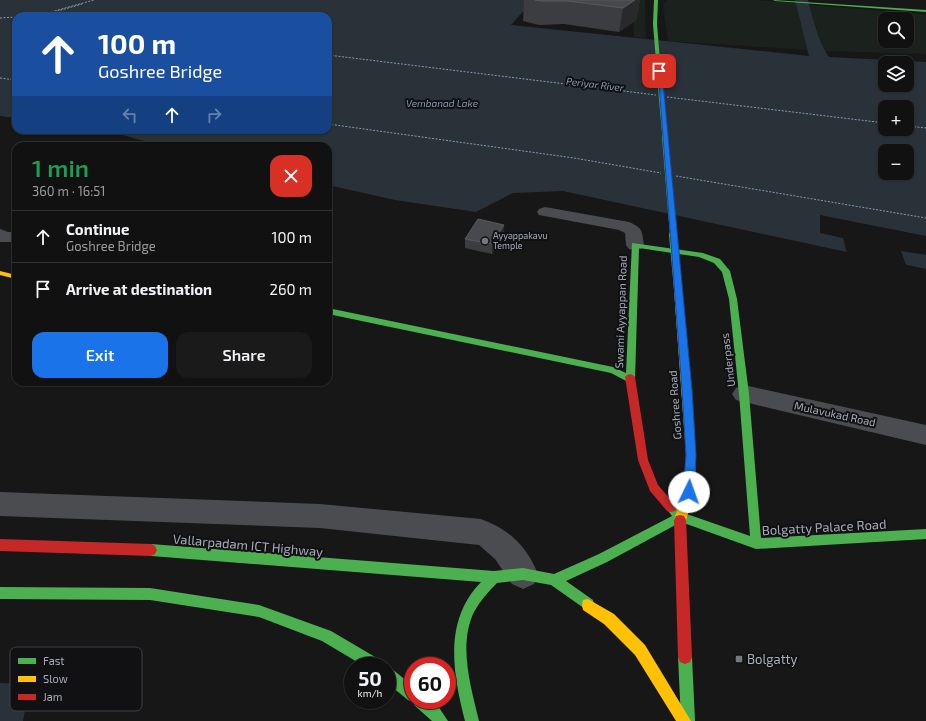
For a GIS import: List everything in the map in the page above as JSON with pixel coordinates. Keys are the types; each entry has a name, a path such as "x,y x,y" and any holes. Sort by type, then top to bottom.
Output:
{"main road":[{"path":"656,4 662,0"},
{"path":"776,0 926,10"},
{"name":"Goshree Road","path":"656,4 655,24 691,455 689,492 680,517 688,721"},
{"name":"Swami Ayyappan Road","path":"630,380 635,245"},
{"name":"Underpass","path":"635,245 700,255 717,261 726,271 733,299 744,394 756,544"},
{"path":"0,273 12,276"},
{"path":"332,312 612,370 630,380 643,460 654,488 680,517 603,558 554,580 577,598 609,619 640,650 684,721"},
{"name":"Bolgatty Palace Road","path":"680,517 756,544 926,534"},
{"name":"Vallarpadam ICT Highway","path":"0,545 171,551 494,577 523,574 554,580"},
{"path":"472,721 459,667 459,648 463,619 475,596 494,577"},
{"path":"0,592 150,594 259,611 326,636 362,657"},
{"path":"396,681 404,688"},
{"path":"430,709 440,721"}],"street":[{"path":"545,212 623,226 633,230 635,245"},
{"path":"0,234 3,238 12,237"},
{"name":"Mulavukad Road","path":"744,394 899,428 926,436"},
{"path":"0,504 320,516 480,532 493,536 502,544 523,574"}],"shaded area":[{"path":"634,0 645,0 646,39 634,37"},
{"path":"667,0 757,0 796,3 808,50 668,41 663,5"},
{"path":"809,5 900,12 878,12 878,48 914,48 914,13 926,14 926,54 824,51"}],"water":[{"name":"Vembanad Lake","path":"0,0 533,0 511,25 809,56 795,0 808,0 819,37 829,57 878,60 878,92 914,92 914,61 926,62 926,269 563,191 513,193 476,212 395,200 332,186 332,142 148,142 119,134 332,134 332,12 12,12 12,118 0,116"},
{"path":"0,683 10,683 10,711 25,711 23,721 0,721"}],"pier":[{"path":"820,215 926,236 926,255 901,251 907,267 847,254 843,238 820,233"}],"building":[{"path":"535,0 635,0 623,8 567,1"},
{"path":"478,219 504,225 492,244 465,239"}],"ferry route":[{"path":"51,12 94,0"},
{"path":"54,12 82,4"},
{"path":"0,18 12,17"},
{"path":"332,55 656,95"},
{"path":"0,78 12,80"},
{"path":"667,97 878,122"},
{"path":"332,125 574,158 661,173"},
{"path":"914,127 926,128"},
{"path":"676,176 926,218"}],"traffic: fast":[{"path":"655,24 656,0"},
{"path":"775,0 926,11"},
{"path":"655,24 678,290"},
{"path":"630,377 635,245 700,255 717,261 726,271 733,299 744,394 756,544"},
{"path":"332,312 613,370 630,380"},
{"path":"671,507 680,517 756,544 926,534"},
{"path":"554,580 603,558 680,517"},
{"path":"151,550 494,577 523,574 554,580 588,605"},
{"path":"472,721 460,663 460,644 463,626 469,609 479,593 494,577"},
{"path":"0,593 150,594 259,611 326,636 362,657"},
{"path":"685,657 688,721"},
{"path":"396,681 404,688"},
{"path":"430,709 441,721"}],"traffic: slow":[{"path":"0,273 12,276"},
{"path":"678,290 691,455 689,492 680,520"},
{"path":"588,605 609,619 640,650 684,721"}],"traffic: jam":[{"path":"630,377 643,460 654,488 671,507"},
{"path":"680,520 685,657"},
{"path":"0,545 151,550"}],"place":[{"name":"Ayyappakavu Temple","path":"485,241"},
{"name":"Bolgatty","path":"739,659"}],"route":[{"path":"659,71 687,390 691,455 689,492"}],"water label":[{"name":"Periyar River","path":"595,84"}]}
